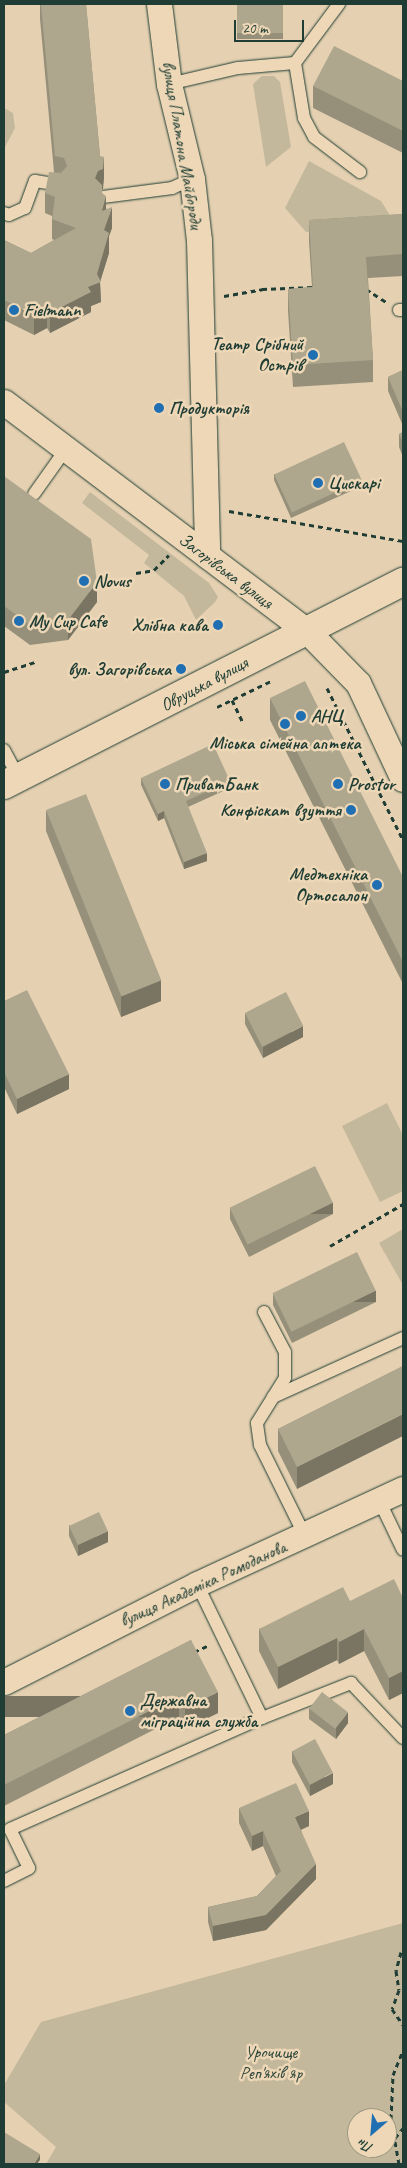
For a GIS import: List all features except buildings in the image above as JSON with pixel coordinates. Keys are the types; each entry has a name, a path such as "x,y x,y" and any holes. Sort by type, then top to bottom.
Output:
{"street":[{"name":"вулиця Платона Майбороди","path":"159,4 169,84 192,179 201,299 207,556"},
{"name":"Загорівська вулиця","path":"4,402 307,631 358,683 403,779"},
{"name":"Овруцька вулиця","path":"12,782 403,582"},
{"name":"вулиця Академіка Ромоданова","path":"4,1682 196,1584 305,1536 403,1489"}],"lane":[{"path":"339,4 295,64 304,118 314,138 360,172"},
{"path":"169,84 238,68 295,64"},
{"path":"103,197 172,188 192,179"},
{"path":"4,213 9,215 25,208 35,181 59,185"},
{"path":"34,494 66,449"},
{"path":"4,750 12,782"},
{"path":"264,1312 285,1352 285,1378 257,1423 260,1445 305,1536"},
{"path":"273,1397 403,1338"},
{"path":"379,1500 403,1550"},
{"path":"196,1584 262,1718"},
{"path":"4,1881 29,1868 10,1829 262,1718 351,1683 403,1738"}],"path":[{"path":"360,285 401,310"},
{"path":"201,299 262,289 318,286"},
{"path":"227,511 403,541"},
{"path":"136,573 154,570 175,550"},
{"path":"4,672 35,662"},
{"path":"323,680 403,840"},
{"path":"232,700 243,723"},
{"path":"330,1246 403,1204"},
{"path":"188,1655 223,1638"},
{"path":"401,1952 396,1971 399,1990 392,2009 403,2024"},
{"path":"392,2108 393,2075 403,2050"}],"green space":[{"path":"262,76 274,76 280,82 291,147 266,167 253,84"},
{"path":"4,108 13,113 15,128 4,149"},
{"path":"309,161 381,201 391,217 333,231 306,232 285,208"},
{"path":"90,492 209,583 218,597 215,602 196,620 184,596 144,563 149,555 82,503"},
{"path":"387,1103 403,1135 403,1191 380,1202 342,1126"},
{"path":"403,1229 403,1285 379,1243"},
{"name":"Урочище Реп'яхів яр","path":"403,1923 403,2164 46,2164 56,2147 4,2102 4,2085 41,2022"}],"place":[{"name":"Fielmann","path":"14,310"},
{"name":"Театр Срібний Острів","path":"313,355"},
{"name":"Продукторія","path":"159,408"},
{"name":"Цискарі","path":"318,483"},
{"name":"Novus","path":"84,581"},
{"name":"My Cup Cafe","path":"19,621"},
{"name":"Хлібна кава","path":"218,625"},
{"name":"вул. Загорівська","path":"181,669"},
{"name":"АНЦ","path":"301,716"},
{"name":"Міська сімейна аптека","path":"285,724"},
{"name":"ПриватБанк","path":"165,784"},
{"name":"Prostor","path":"338,784"},
{"name":"Конфіскат взуття","path":"351,810"},
{"name":"Медтехніка Ортосалон","path":"377,885"},
{"name":"Державна міграційна служба","path":"130,1711"}]}
